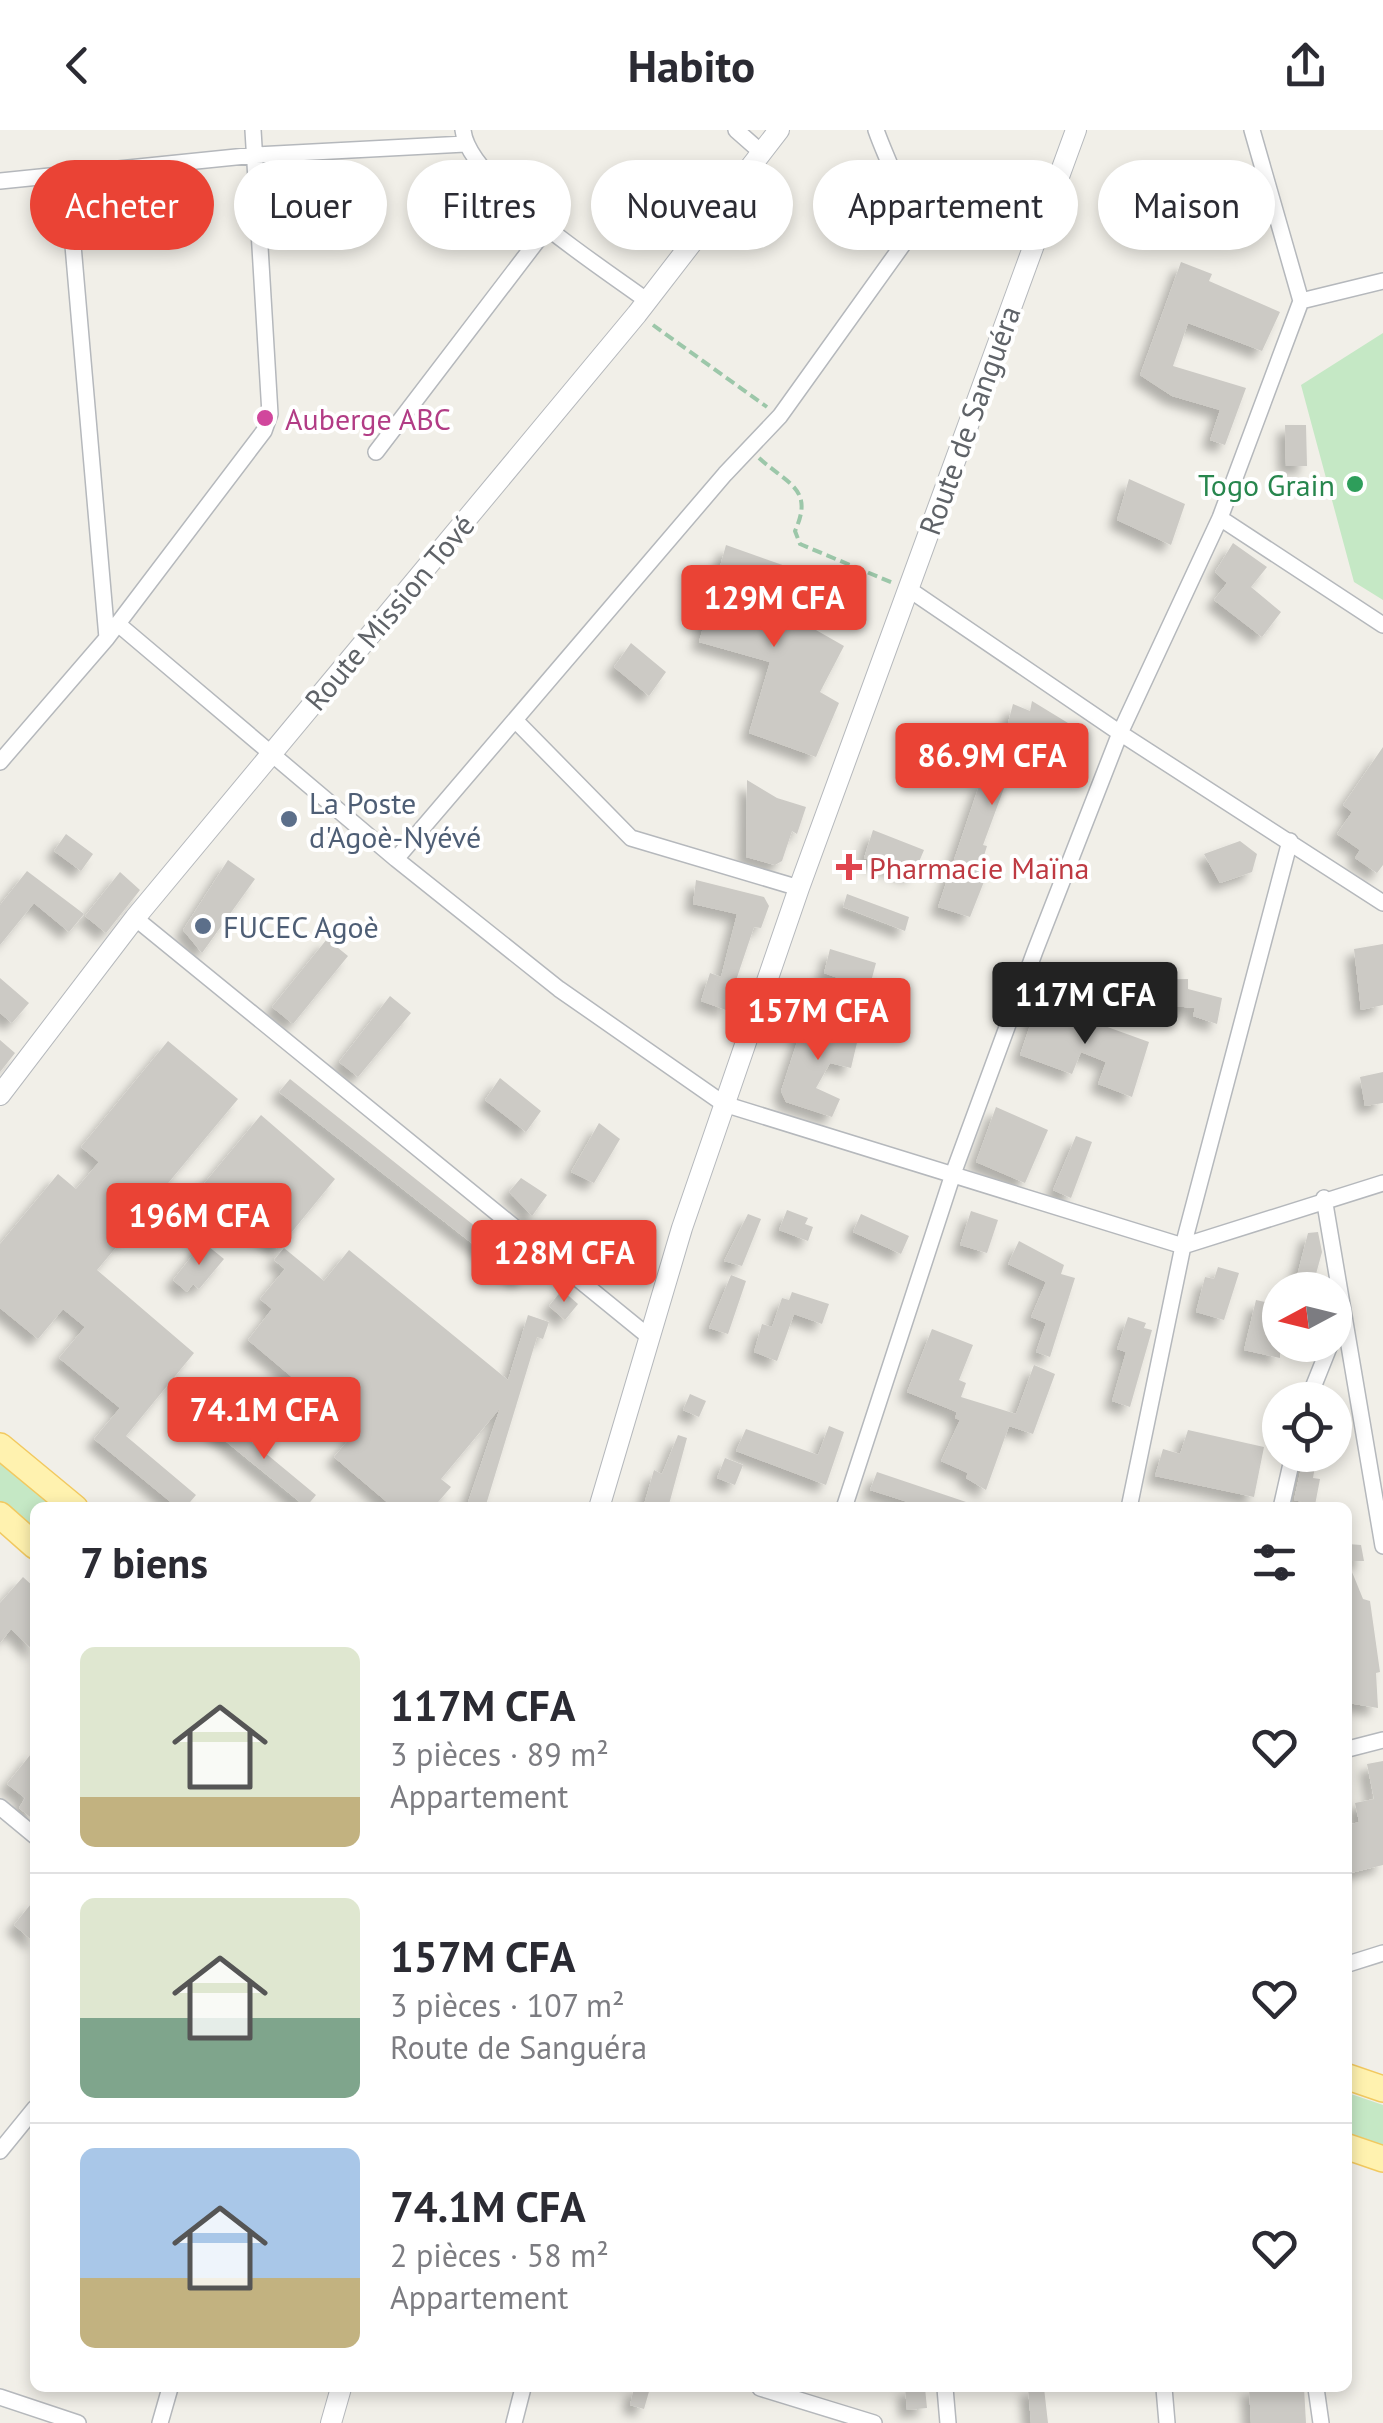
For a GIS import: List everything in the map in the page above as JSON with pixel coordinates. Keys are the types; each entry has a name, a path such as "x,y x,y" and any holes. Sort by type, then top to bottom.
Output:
{"main road":[{"path":"0,1446 67,1502"},
{"path":"0,1516 30,1542"},
{"path":"1352,2078 1383,2089"},
{"path":"1352,2148 1383,2158"}],"street":[{"path":"0,762 112,631 264,431 270,414 254,130"},
{"path":"736,130 761,152"},
{"name":"Route Mission Tové","path":"0,1096 135,918 641,307 779,130"},
{"path":"396,859 748,448 780,416 904,244 908,227 905,208 876,130"},
{"name":"Route de Sanguéra","path":"601,1502 648,1336 724,1104 1076,130"},
{"path":"846,1502 953,1174 1120,733 1220,518 1301,301 1252,130"},
{"path":"211,160 464,137 477,160"},
{"path":"0,181 30,179"},
{"path":"571,248 641,307"},
{"path":"73,250 112,631 272,754 396,859 596,1017 724,1104 1183,1246 1324,1198 1383,1183"},
{"path":"376,452 530,250"},
{"path":"1301,301 1383,280"},
{"path":"1220,518 1383,625"},
{"path":"910,590 1120,733 1383,902"},
{"path":"515,720 631,838 799,888"},
{"path":"1130,1502 1183,1246 1290,841"},
{"path":"135,918 648,1336"},
{"path":"1324,1198 1337,1272"},
{"path":"1352,1362 1383,1546"},
{"path":"1281,1502 1289,1472"},
{"path":"1352,1748 1383,1740"},
{"path":"0,1807 30,1832"},
{"path":"1352,1963 1383,1953"},
{"path":"0,2150 30,2114"},
{"path":"160,2423 169,2392"},
{"path":"331,2423 339,2392"},
{"path":"514,2423 521,2392"},
{"path":"773,2392 874,2423"},
{"path":"946,2392 948,2423"},
{"path":"1164,2392 1166,2423"},
{"path":"1317,2392 1321,2423"},
{"path":"0,2397 78,2423"}],"path":[{"path":"641,307 780,416"},
{"path":"748,448 802,496 804,510 795,531 800,544 910,590"}],"green space":[{"name":"Togo Grain","path":"1383,333 1383,600 1354,582 1301,385"},
{"path":"0,1461 49,1502 30,1502 30,1526 0,1502"},
{"path":"1352,2094 1383,2105 1383,2145 1352,2134"}],"building":[{"path":"1181,262 1212,274 1209,281 1280,312 1262,351 1188,323 1173,366 1246,388 1225,445 1210,440 1220,410 1172,396 1140,375"},
{"path":"1285,425 1306,425 1307,466 1286,466"},
{"path":"1129,479 1185,504 1171,545 1117,520"},
{"path":"1233,543 1267,567 1251,587 1281,612 1262,637 1214,600 1227,583 1215,572"},
{"path":"726,545 791,568 779,609 844,646 820,692 839,703 816,757 749,733 770,662 699,642"},
{"path":"631,643 666,672 649,696 614,667"},
{"path":"1032,701 1068,723 1060,737 1045,730 1041,738 1036,735 1033,746 1020,745 983,845 987,846 981,865 989,869 970,917 938,907 981,780 992,783 1013,704 1030,711"},
{"path":"1383,747 1383,865 1377,873 1355,858 1360,850 1337,834 1352,812 1343,805"},
{"path":"747,780 777,798 806,807 797,834 792,831 782,861 775,865 746,857"},
{"path":"873,830 924,850 913,876 864,858"},
{"path":"66,834 93,854 81,871 54,851"},
{"path":"1240,841 1257,854 1252,872 1220,883 1204,854"},
{"path":"228,860 255,879 202,953 183,930"},
{"path":"27,871 84,914 69,932 34,903 0,945 0,905"},
{"path":"120,872 140,890 106,933 85,916"},
{"path":"696,880 764,897 769,906 761,928 754,927 726,1010 701,1001 710,973 721,977 737,914 693,904"},
{"path":"847,894 909,917 905,931 843,907"},
{"path":"327,939 348,956 293,1024 272,1007"},
{"path":"1383,944 1383,1005 1361,1010 1354,949"},
{"path":"830,949 876,963 869,989 824,973"},
{"path":"0,978 29,1003 12,1023 0,1013"},
{"path":"1188,979 1188,989 1222,998 1217,1024 1193,1016 1195,1008 1140,1003 1140,980"},
{"path":"877,982 902,991 895,1013 869,1005"},
{"path":"390,996 411,1013 358,1077 339,1062"},
{"path":"1038,1002 1149,1042 1132,1097 1098,1084 1106,1062 1081,1052 1072,1074 1020,1055"},
{"path":"806,1015 860,1030 851,1068 830,1063 816,1088 840,1099 832,1117 786,1102 781,1091"},
{"path":"0,1040 15,1053 0,1072"},
{"path":"168,1041 238,1099 149,1206 131,1191 111,1217 129,1232 97,1270 194,1353 126,1436 196,1495 190,1502 171,1502 94,1439 120,1408 59,1358 85,1327 63,1309 38,1339 0,1308 0,1244 58,1174 76,1189 99,1162 81,1147"},
{"path":"1383,1072 1383,1103 1365,1106 1360,1077"},
{"path":"500,1078 541,1111 526,1132 485,1100"},
{"path":"290,1079 530,1270 520,1281 279,1092"},
{"path":"996,1107 1048,1130 1025,1183 976,1162"},
{"path":"261,1115 335,1179 278,1249 202,1186"},
{"path":"599,1123 620,1139 594,1183 571,1172"},
{"path":"1076,1136 1092,1142 1071,1198 1053,1190"},
{"path":"521,1178 547,1195 532,1216 509,1192"},
{"path":"787,1210 808,1218 805,1224 813,1227 808,1241 779,1230"},
{"path":"971,1211 998,1220 987,1253 960,1245"},
{"path":"748,1214 761,1219 742,1266 724,1261"},
{"path":"861,1214 909,1236 901,1254 853,1232"},
{"path":"1318,1232 1322,1252 1317,1272 1298,1272 1308,1233"},
{"path":"1019,1241 1064,1265 1061,1274 1075,1278 1050,1357 1036,1352 1046,1323 1031,1317 1046,1282 1008,1264"},
{"path":"203,1242 224,1259 199,1289 193,1284 187,1292 173,1280"},
{"path":"284,1248 324,1281 349,1250 508,1380 528,1315 549,1322 543,1339 537,1337 487,1502 468,1502 500,1408 441,1479 451,1487 438,1502 387,1502 334,1457 356,1431 248,1340 272,1309 260,1299 285,1269 274,1260"},
{"path":"1218,1267 1239,1273 1224,1320 1196,1312 1205,1277 1214,1279"},
{"path":"731,1275 746,1281 728,1334 709,1328"},
{"path":"562,1290 578,1304 565,1320 549,1306"},
{"path":"792,1292 829,1304 822,1324 794,1314 777,1361 754,1352 762,1324 772,1327 782,1298 789,1300"},
{"path":"1256,1300 1262,1301 1262,1354 1244,1350"},
{"path":"1128,1317 1146,1323 1144,1328 1152,1330 1130,1407 1112,1401 1126,1352 1117,1349"},
{"path":"932,1329 973,1345 959,1380 966,1383 961,1397 1016,1414 1034,1365 1055,1374 1033,1434 1009,1426 986,1490 966,1478 968,1473 941,1461 960,1420 955,1418 957,1412 907,1392"},
{"path":"690,1394 706,1401 699,1417 683,1410"},
{"path":"222,1417 316,1495 310,1502 300,1502 212,1430"},
{"path":"829,1426 844,1432 826,1485 736,1451 746,1429 818,1455"},
{"path":"1188,1430 1262,1447 1254,1497 1155,1476 1163,1449 1180,1454"},
{"path":"678,1435 687,1438 670,1502 645,1502 654,1470 662,1474"},
{"path":"725,1458 743,1465 735,1485 717,1478"},
{"path":"877,1472 966,1502 908,1502 870,1490"},
{"path":"1300,1472 1314,1472 1313,1478 1320,1479 1316,1502 1294,1500"},
{"path":"1352,1544 1361,1545 1364,1561 1352,1561"},
{"path":"1352,1572 1363,1599 1370,1601 1380,1672 1376,1673 1378,1708 1352,1704"},
{"path":"23,1577 30,1583 30,1647 11,1629 0,1643 0,1603"},
{"path":"30,1755 30,1817 19,1808 25,1798 7,1784"},
{"path":"1383,1761 1383,1865 1352,1873 1352,1824 1359,1822 1355,1803 1374,1799 1367,1764"},
{"path":"30,1905 30,1939 14,1925"},
{"path":"633,2392 649,2392 644,2409 630,2405"},
{"path":"905,2392 925,2392 927,2408 907,2410"},
{"path":"1028,2392 1044,2392 1048,2423 1031,2423"},
{"path":"1249,2392 1304,2392 1306,2423 1251,2423"}],"place":[{"name":"Auberge ABC","path":"265,418"},
{"name":"Togo Grain","path":"1355,484"},
{"name":"La Poste d'Agoè-Nyévé","path":"289,819"},
{"name":"Pharmacie Maïna","path":"849,867"},
{"name":"FUCEC Agoè","path":"203,926"}]}
